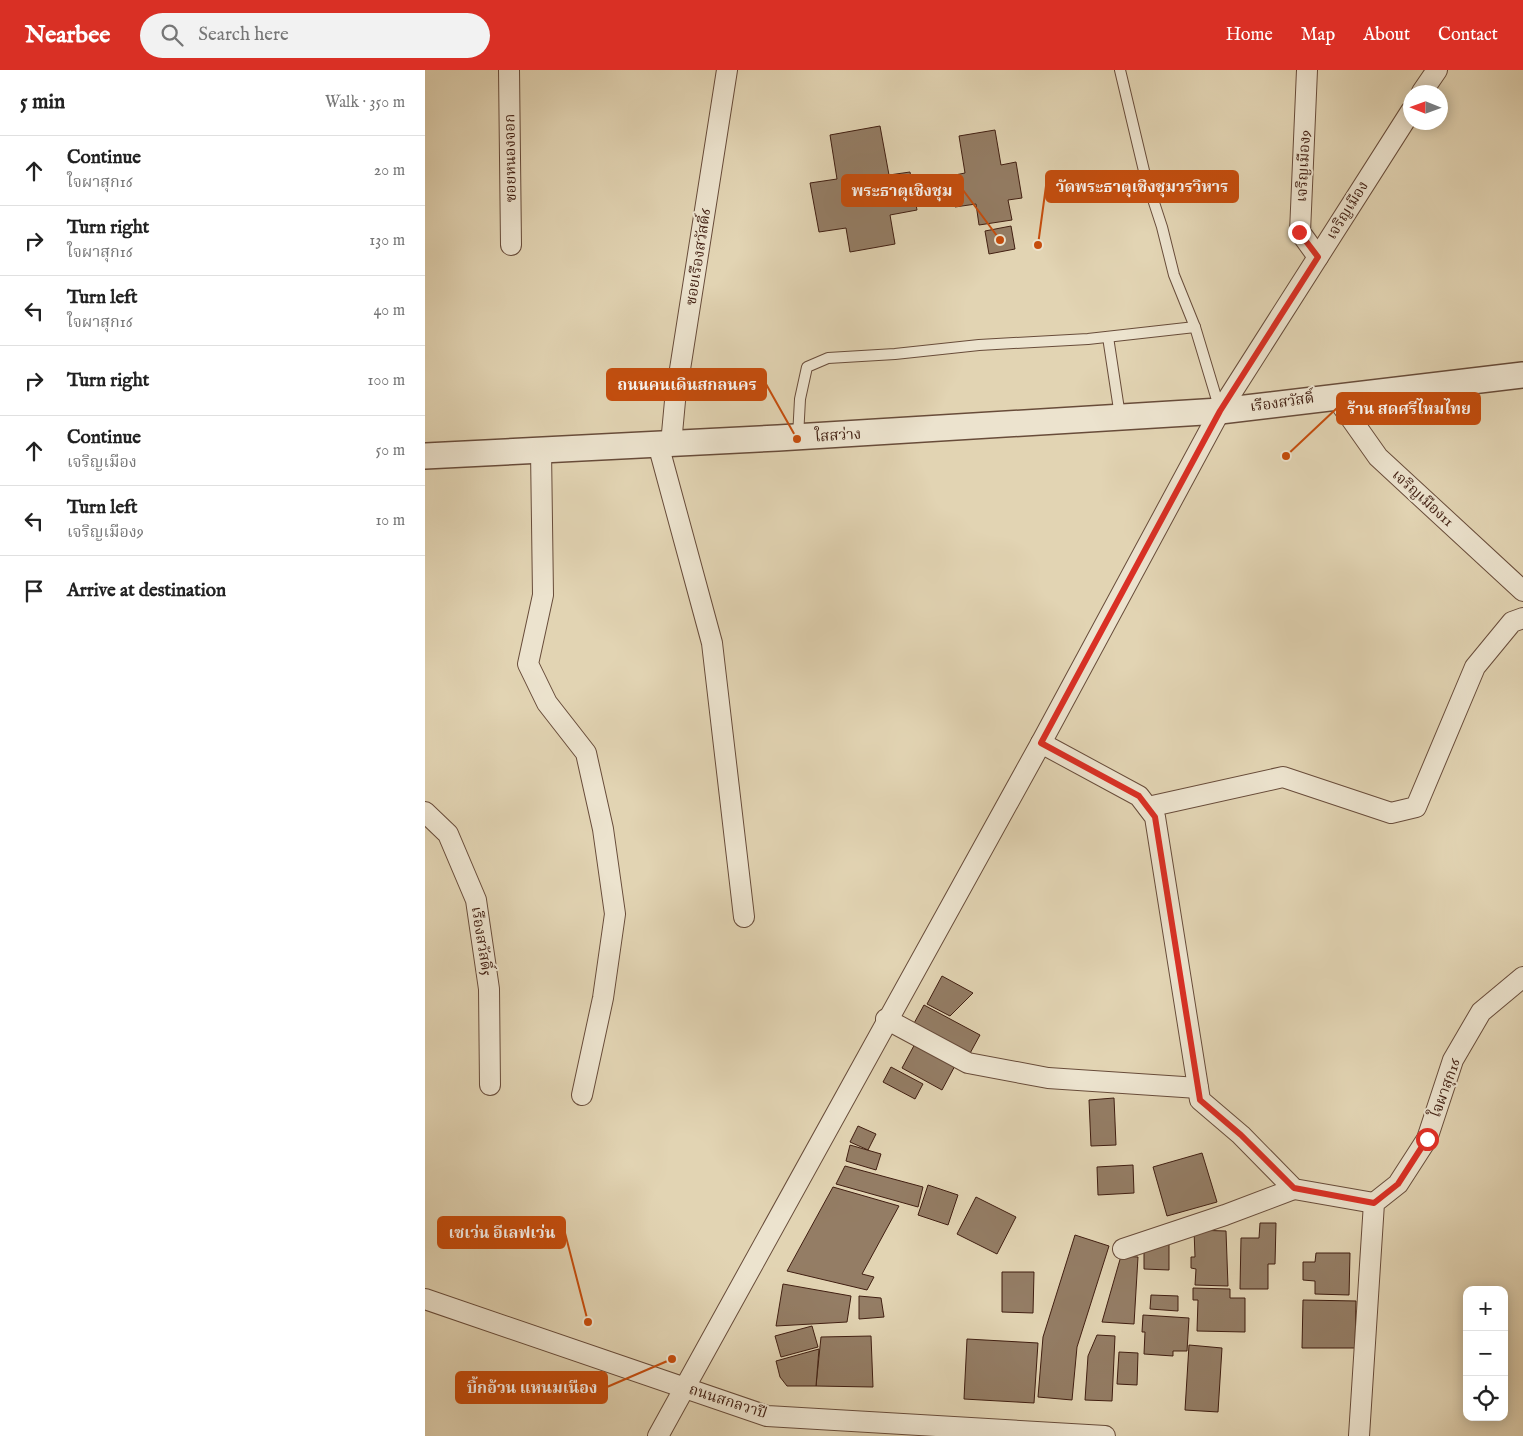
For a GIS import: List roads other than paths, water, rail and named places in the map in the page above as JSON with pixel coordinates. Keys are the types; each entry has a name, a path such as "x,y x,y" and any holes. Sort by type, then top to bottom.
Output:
{"street":[{"name":"ซอยหนองจอก","path":"509,70 511,245"},
{"name":"ซอยเรืองสวัสดิ์6","path":"665,444 675,401 727,70"},
{"name":"เจริญเมือง9","path":"1307,70 1299,232 1318,257"},
{"path":"1427,85 1437,70"},
{"name":"เจริญเมือง","path":"657,1436 886,1019 1041,743 1220,411 1403,124"},
{"name":"เรืองสวัสดิ์","path":"1220,411 1523,375"},
{"name":"เจริญเมือง11","path":"1335,396 1378,457 1523,591"},
{"name":"ใสสว่าง","path":"425,456 798,437 1220,411"},
{"path":"665,444 712,643 745,917"},
{"path":"541,450 543,595 528,664 547,703 586,753 603,829 615,914 603,998 583,1095"},
{"path":"1147,808 1283,776 1391,813 1416,807 1475,667 1512,622 1523,618"},
{"path":"1041,743 1139,796 1155,817 1200,1100 1241,1135 1294,1188"},
{"name":"เรืองสวัสดิ์5","path":"425,812 447,834 476,900 489,989 490,1085"},
{"name":"ใจผาสุก16","path":"1374,1203 1398,1184 1427,1139 1453,1060 1481,1012 1523,978"},
{"path":"886,1019 968,1063 1048,1078 1198,1088"},
{"path":"1123,1249 1225,1215 1294,1188 1374,1203 1359,1436"},
{"name":"ถนนสกลวาปี","path":"425,1299 767,1416 915,1430 1105,1436"}],"lane":[{"path":"1120,70 1145,175 1162,227 1174,275 1195,328 1220,411"},
{"path":"798,437 800,399 807,367 828,358 895,354 979,345 1108,337 1195,328"},
{"path":"1108,337 1120,417"}],"place":[{"name":"พระธาตุเชิงชุม","path":"1000,240"},
{"name":"วัดพระธาตุเชิงชุมวรวิหาร","path":"1038,245"},
{"name":"ถนนคนเดินสกลนคร","path":"797,439"},
{"name":"ร้าน สดศรีไหมไทย","path":"1286,456"},
{"name":"เซเว่น อีเลฟเว่น","path":"588,1322"},
{"name":"บิ้กอ้วน แหนมเนือง","path":"672,1359"}]}
